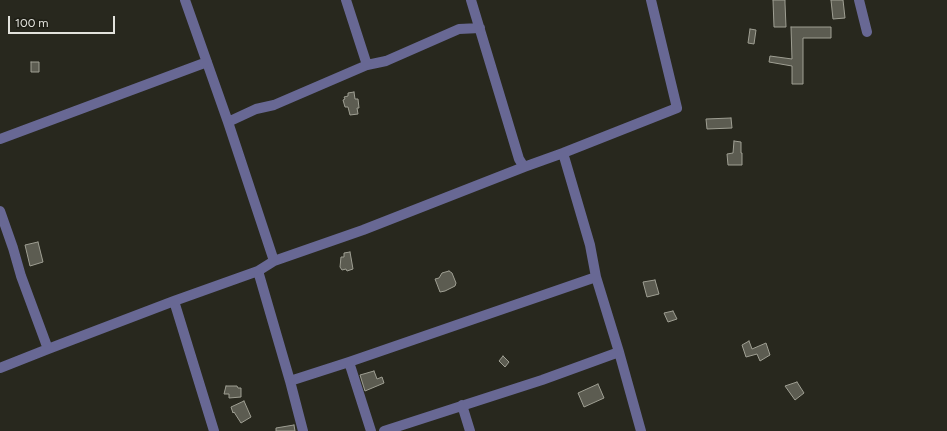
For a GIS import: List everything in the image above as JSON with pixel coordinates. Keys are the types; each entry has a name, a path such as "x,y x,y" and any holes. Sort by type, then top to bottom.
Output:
{"street":[{"path":"185,0 228,122 274,261"},
{"path":"346,0 367,65"},
{"path":"471,0 519,159 524,167"},
{"path":"0,368 174,301 258,271 274,261 363,230 677,108 651,0"},
{"path":"859,0 867,32"},
{"path":"228,122 256,109 274,105 367,65 386,61 459,29 480,28"},
{"path":"0,139 207,62"},
{"path":"563,153 590,245 596,277 641,431"},
{"path":"0,212 14,248 21,276 48,349"},
{"path":"258,271 303,431"},
{"path":"290,381 596,277"},
{"path":"174,301 214,431"},
{"path":"384,431 542,380 619,352"},
{"path":"349,362 371,431"},
{"path":"462,405 470,431"}],"building":[{"path":"773,0 785,0 786,27 774,27"},
{"path":"831,0 843,0 845,18 833,19"},
{"path":"791,27 831,27 831,38 803,38 803,84 792,84 792,66 769,62 770,56 792,59"},
{"path":"750,29 756,30 754,44 748,43"},
{"path":"31,62 39,62 39,72 31,72"},
{"path":"354,92 355,99 358,99 358,114 350,115 348,107 345,107 343,100 345,99 344,97 348,96 348,93"},
{"path":"731,118 732,128 707,129 706,119"},
{"path":"734,141 741,142 742,165 728,165 727,154 733,153"},
{"path":"38,242 43,262 30,266 25,245"},
{"path":"350,252 353,269 347,271 346,269 342,270 340,267 341,257 344,257 344,253"},
{"path":"449,271 452,273 456,283 455,286 440,292 435,279 439,278 442,273"},
{"path":"655,280 659,294 647,297 643,282"},
{"path":"673,311 677,319 668,322 664,313"},
{"path":"749,341 752,349 766,343 770,355 760,361 757,354 746,357 742,345"},
{"path":"503,356 509,362 505,367 499,361"},
{"path":"374,371 377,379 382,377 384,383 365,391 360,375"},
{"path":"797,382 804,393 795,400 785,386"},
{"path":"598,384 604,398 584,407 578,393"},
{"path":"226,386 237,386 238,388 241,388 241,397 229,398 229,394 224,394"},
{"path":"244,401 251,417 241,423 234,412 233,413 231,407"},
{"path":"294,425 295,431 276,431 276,428"}]}
